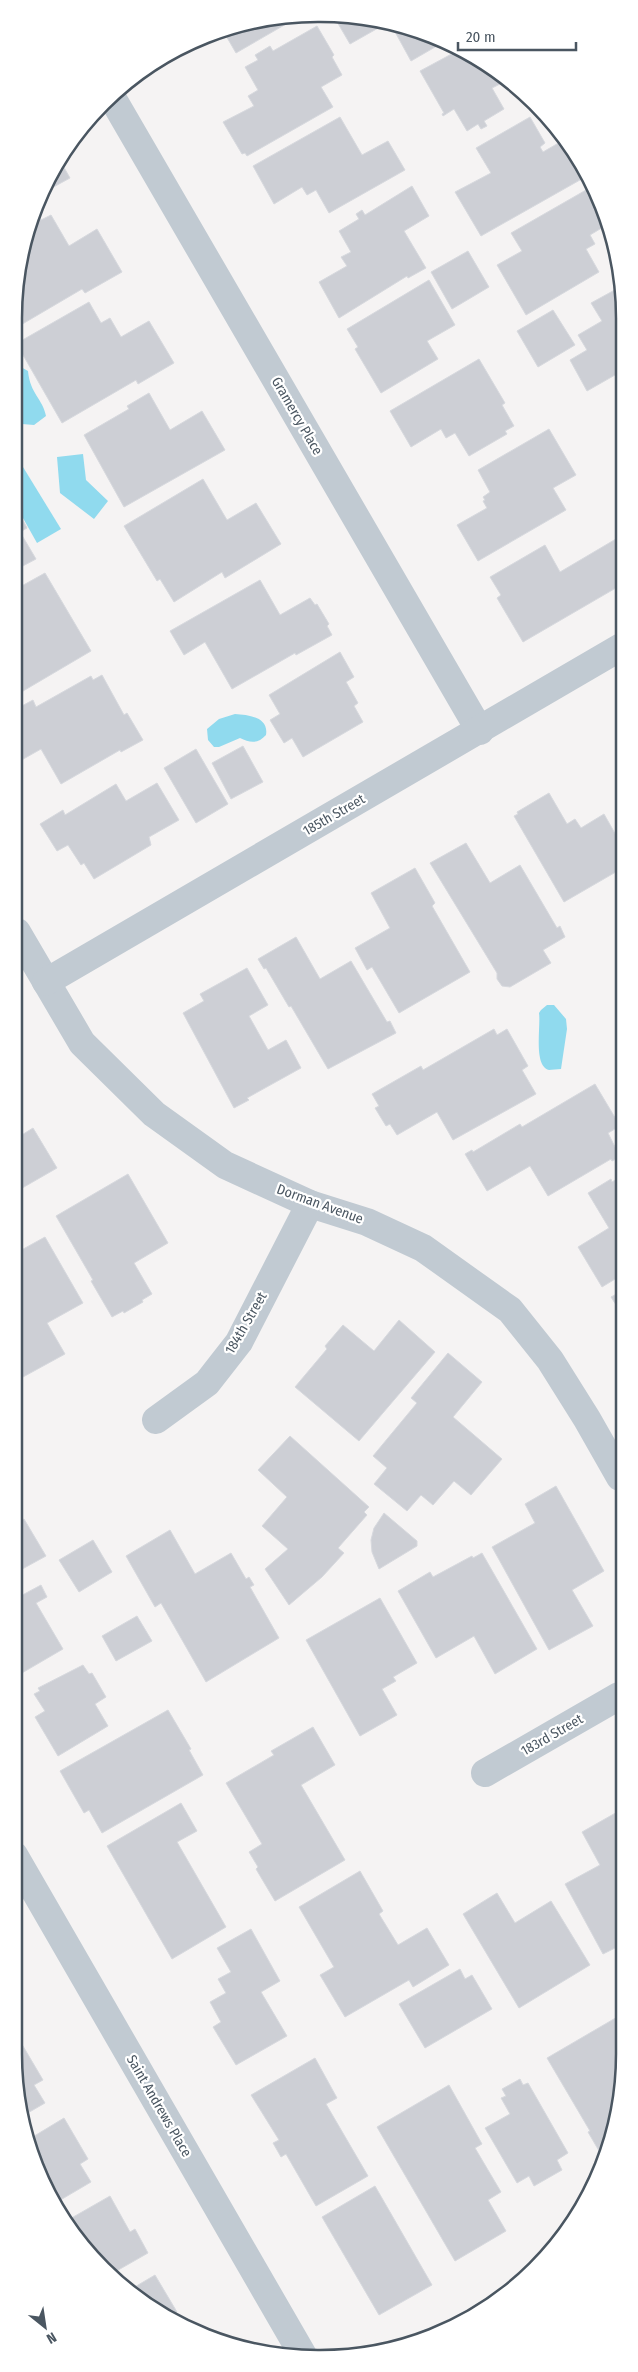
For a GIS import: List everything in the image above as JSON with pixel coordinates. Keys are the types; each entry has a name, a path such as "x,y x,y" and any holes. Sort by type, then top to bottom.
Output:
{"street":[{"name":"Gramercy Place","path":"115,103 480,731"},
{"name":"185th Street","path":"46,982 480,731 616,650"},
{"name":"Dorman Avenue","path":"22,941 82,1043 154,1114 225,1165 310,1204 367,1222 423,1248 510,1310 550,1360 616,1470"},
{"name":"184th Street","path":"156,1420 207,1383 238,1342 310,1204"},
{"name":"183rd Street","path":"485,1773 616,1698"},
{"name":"Saint Andrews Place","path":"22,1869 299,2349"}],"water":[{"path":"22,368 28,371 31,385 46,416 34,425 22,424"},
{"path":"83,454 86,480 108,501 94,519 60,493 57,457"},
{"path":"22,468 61,529 37,543 22,516"},
{"path":"235,714 257,718 264,724 266,735 257,741 251,742 240,738 219,747 214,747 208,740 207,729 219,719"},
{"path":"547,1005 554,1005 566,1019 567,1029 561,1069 549,1070 544,1067 539,1054 539,1013"}],"building":[{"path":"338,23 378,28 350,44"},
{"path":"285,24 236,53 227,37 261,28"},
{"path":"317,26 334,55 332,57 342,75 321,87 333,107 247,156 245,153 242,154 223,122 254,106 248,96 258,90 245,67 258,60 255,55 270,46 273,51"},
{"path":"396,33 436,47 411,61"},
{"path":"452,54 484,72 499,84 492,88 504,109 484,121 487,126 481,129 478,124 467,131 454,109 443,116 442,114 444,113 420,71"},
{"path":"340,117 362,155 388,141 405,170 329,213 316,190 307,195 302,187 274,204 253,166"},
{"path":"530,117 545,143 540,147 543,152 558,144 581,180 481,236 455,192 491,173 476,148"},
{"path":"64,168 70,178 54,187"},
{"path":"412,186 429,216 404,231 426,268 408,278 407,276 339,318 319,282 347,266 341,257 351,252 339,231 359,219 356,214 362,210 365,215"},
{"path":"586,190 601,228 590,235 595,244 586,249 599,272 526,315 497,265 522,251 511,233"},
{"path":"51,215 69,246 97,229 122,272 85,293 82,289 22,324 28,261 40,219 41,220"},
{"path":"468,251 489,287 452,309 431,272"},
{"path":"429,280 455,325 427,341 438,359 381,393 355,349 358,347 347,329"},
{"path":"614,290 616,374 587,391 570,360 587,350 578,335 602,321 591,303"},
{"path":"89,302 101,323 110,318 121,337 149,321 174,363 138,384 136,380 62,423 22,353 22,340"},
{"path":"553,310 575,345 538,367 517,331"},
{"path":"479,359 505,403 502,405 514,426 505,431 507,434 469,456 455,433 446,438 441,429 411,447 390,411"},
{"path":"149,393 170,430 202,411 225,450 124,507 84,435 129,409 127,406"},
{"path":"549,429 576,475 553,488 566,510 478,561 457,525 487,508 483,497 490,492 478,470"},
{"path":"203,479 227,520 256,503 281,544 225,578 222,572 174,602 160,579 157,581 124,526"},
{"path":"22,519 27,528 22,531"},
{"path":"22,535 36,559 22,566"},
{"path":"616,539 616,588 523,642 497,598 501,595 490,577 545,545 560,572"},
{"path":"45,573 91,651 22,692 22,586"},
{"path":"260,580 280,615 310,598 315,605 317,604 329,624 327,626 332,635 296,655 295,653 232,689 205,642 184,655 170,631"},
{"path":"340,652 354,677 346,682 358,703 354,706 363,722 303,757 292,738 284,743 270,720 280,714 269,695"},
{"path":"102,675 124,715 127,713 143,740 121,752 120,750 61,784 41,749 22,760 22,706 33,700 36,707 91,676 93,680"},
{"path":"243,746 263,782 231,799 212,763"},
{"path":"196,749 228,804 196,823 164,768"},
{"path":"157,783 179,820 149,837 151,845 94,879 84,863 81,865 68,845 57,851 40,824 63,810 65,815 116,784 126,801"},
{"path":"549,793 567,824 575,819 581,828 604,814 616,835 616,872 564,902 514,816 518,814 517,812"},
{"path":"466,843 490,883 520,865 557,928 560,926 565,937 543,950 551,963 510,987 502,986 497,979 497,973 430,863"},
{"path":"415,868 435,903 432,906 470,972 399,1013 372,967 367,970 355,948 390,928 371,893"},
{"path":"296,937 320,979 351,961 387,1022 390,1021 396,1033 328,1069 291,1006 289,1007 266,968 264,969 258,959"},
{"path":"247,968 268,1005 249,1016 268,1050 286,1040 301,1068 247,1098 249,1100 234,1108 183,1013 204,1001 200,994"},
{"path":"494,1029 497,1035 507,1029 528,1066 522,1070 536,1094 453,1140 437,1112 397,1135 390,1124 386,1126 375,1108 379,1106 372,1094 421,1066 423,1070"},
{"path":"595,1084 616,1119 616,1128 608,1133 616,1149 616,1159 612,1161 611,1159 548,1196 530,1166 487,1191 465,1154 472,1150 473,1152 520,1124 522,1127"},
{"path":"33,1128 57,1168 22,1188 22,1135"},
{"path":"128,1174 168,1243 134,1263 152,1294 142,1300 143,1302 124,1313 123,1311 112,1317 56,1216"},
{"path":"611,1179 612,1182 616,1180 616,1278 602,1287 578,1247 609,1228 588,1193"},
{"path":"45,1237 83,1303 47,1323 65,1354 23,1377 22,1375 22,1250"},
{"path":"616,1294 616,1305 611,1297"},
{"path":"399,1320 435,1352 359,1441 295,1387 327,1349 325,1346 343,1325 374,1351"},
{"path":"448,1353 482,1382 453,1417 502,1459 471,1495 454,1481 433,1505 421,1495 407,1511 374,1484 387,1468 373,1456 417,1403 411,1398"},
{"path":"290,1436 369,1507 364,1512 367,1515 338,1548 344,1553 322,1577 289,1605 265,1569 288,1549 262,1526 287,1497 258,1470"},
{"path":"556,1486 604,1571 572,1590 593,1626 549,1650 492,1547 535,1523 525,1504"},
{"path":"384,1513 417,1541 417,1546 379,1569 372,1552 371,1540 374,1528"},
{"path":"24,1519 46,1556 22,1569 22,1520"},
{"path":"170,1530 195,1574 231,1553 246,1579 249,1577 254,1585 250,1587 279,1638 206,1682 161,1603 155,1607 126,1556"},
{"path":"93,1540 112,1572 79,1592 59,1560"},
{"path":"482,1553 537,1649 495,1674 474,1636 436,1658 398,1591 430,1572 433,1577 472,1556 473,1558"},
{"path":"41,1585 47,1597 36,1603 63,1649 22,1673 22,1595"},
{"path":"380,1598 417,1663 393,1677 396,1681 382,1689 397,1715 360,1736 306,1640"},
{"path":"137,1616 152,1641 116,1661 102,1636"},
{"path":"83,1665 89,1674 92,1673 106,1697 95,1704 108,1726 58,1756 35,1717 45,1711 34,1694 40,1691 38,1688"},
{"path":"168,1710 191,1749 189,1750 203,1775 102,1833 89,1810 84,1813 60,1771"},
{"path":"313,1727 335,1765 301,1785 345,1860 275,1901 256,1869 258,1867 249,1852 262,1844 226,1783 274,1755 271,1751"},
{"path":"181,1803 197,1831 177,1842 226,1927 172,1959 107,1846"},
{"path":"616,1813 616,1948 603,1954 565,1884 600,1865 582,1832"},
{"path":"360,1871 383,1911 379,1914 398,1945 427,1928 449,1965 413,1987 409,1980 345,2017 320,1975 334,1967 299,1907"},
{"path":"497,1893 515,1923 551,1901 590,1965 519,2008 463,1914"},
{"path":"251,1929 280,1981 261,1992 287,2036 236,2065 213,2027 221,2022 210,2002 226,1993 218,1979 231,1972 217,1948"},
{"path":"460,1969 465,1979 472,1975 492,2009 425,2048 399,2004"},
{"path":"616,2018 613,2092 610,2111 599,2151 588,2132 590,2131 547,2058"},
{"path":"22,2044 43,2080 34,2085 45,2103 28,2113 23,2072"},
{"path":"315,2058 337,2098 326,2104 368,2176 316,2206 286,2154 281,2157 273,2143 279,2140 251,2095"},
{"path":"520,2079 523,2085 528,2083 568,2153 557,2160 562,2170 534,2186 529,2176 517,2183 485,2128 510,2114 501,2098 506,2096 502,2089"},
{"path":"449,2085 482,2144 475,2148 501,2192 488,2200 506,2231 455,2261 377,2127"},
{"path":"64,2118 88,2159 80,2164 91,2182 61,2200 45,2166 35,2136"},
{"path":"375,2186 432,2285 379,2315 322,2217"},
{"path":"110,2196 130,2232 135,2229 148,2253 118,2270 109,2263 72,2218"},
{"path":"155,2275 177,2312 154,2300 136,2286"}]}
